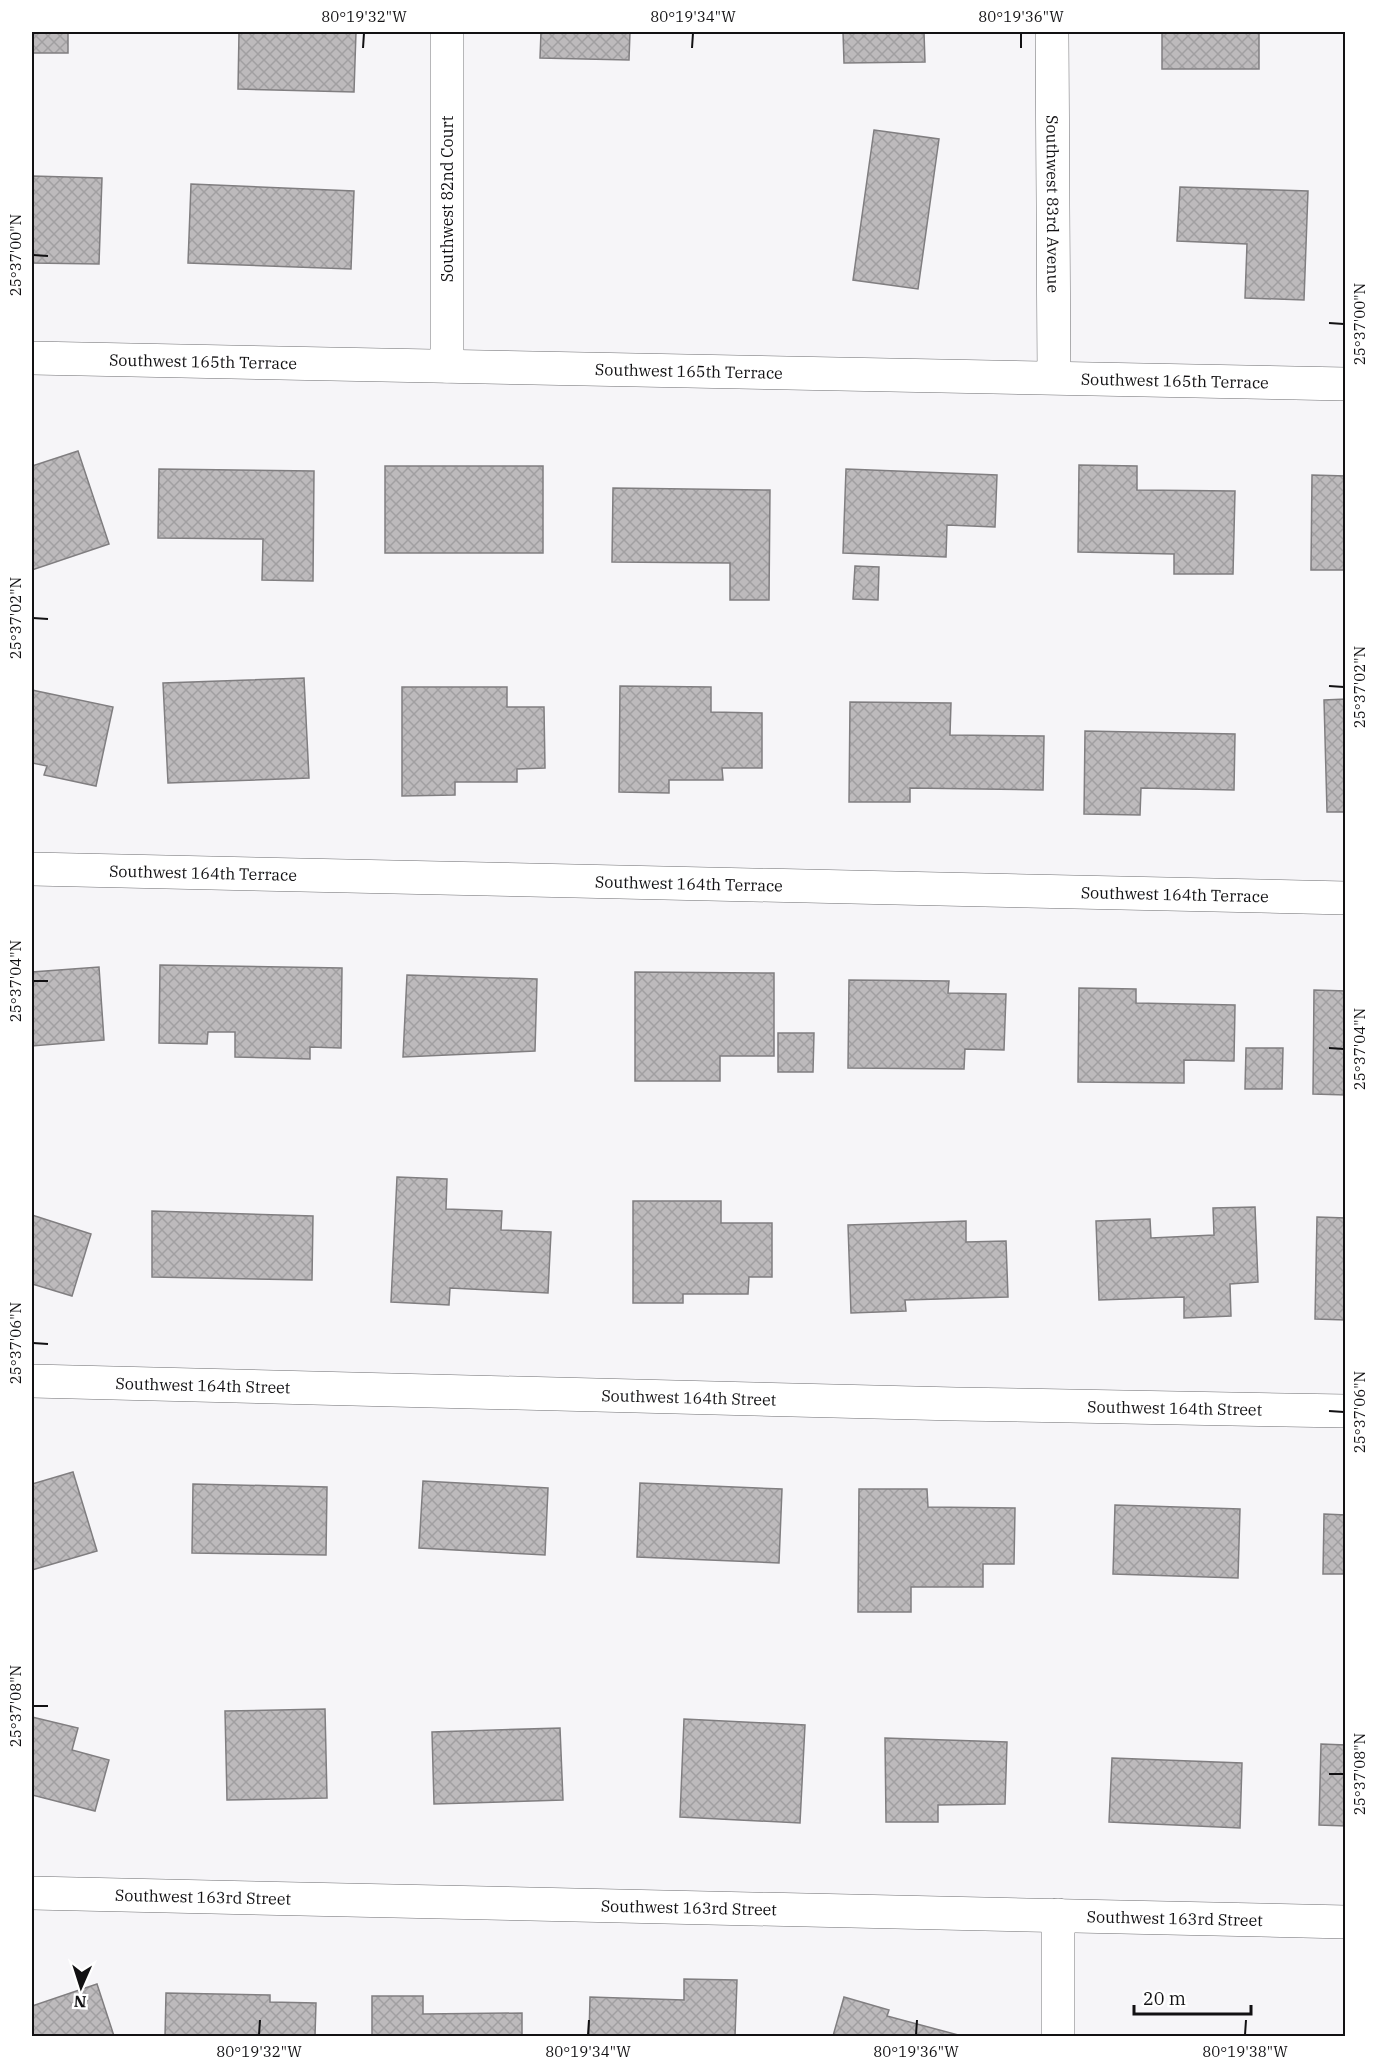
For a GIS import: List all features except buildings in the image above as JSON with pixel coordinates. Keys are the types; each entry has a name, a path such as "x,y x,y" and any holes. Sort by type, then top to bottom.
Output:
{"street":[{"name":"Southwest 82nd Court","path":"447,32 447,366"},
{"name":"Southwest 83rd Avenue","path":"1052,32 1054,377"},
{"name":"Southwest 165th Terrace","path":"32,358 1346,384"},
{"name":"Southwest 164th Terrace","path":"32,869 1346,898"},
{"name":"Southwest 164th Street","path":"32,1382 1346,1411"},
{"name":"Southwest 163rd Street","path":"32,1893 1346,1922"},
{"path":"1058,1915 1058,2037"}]}
